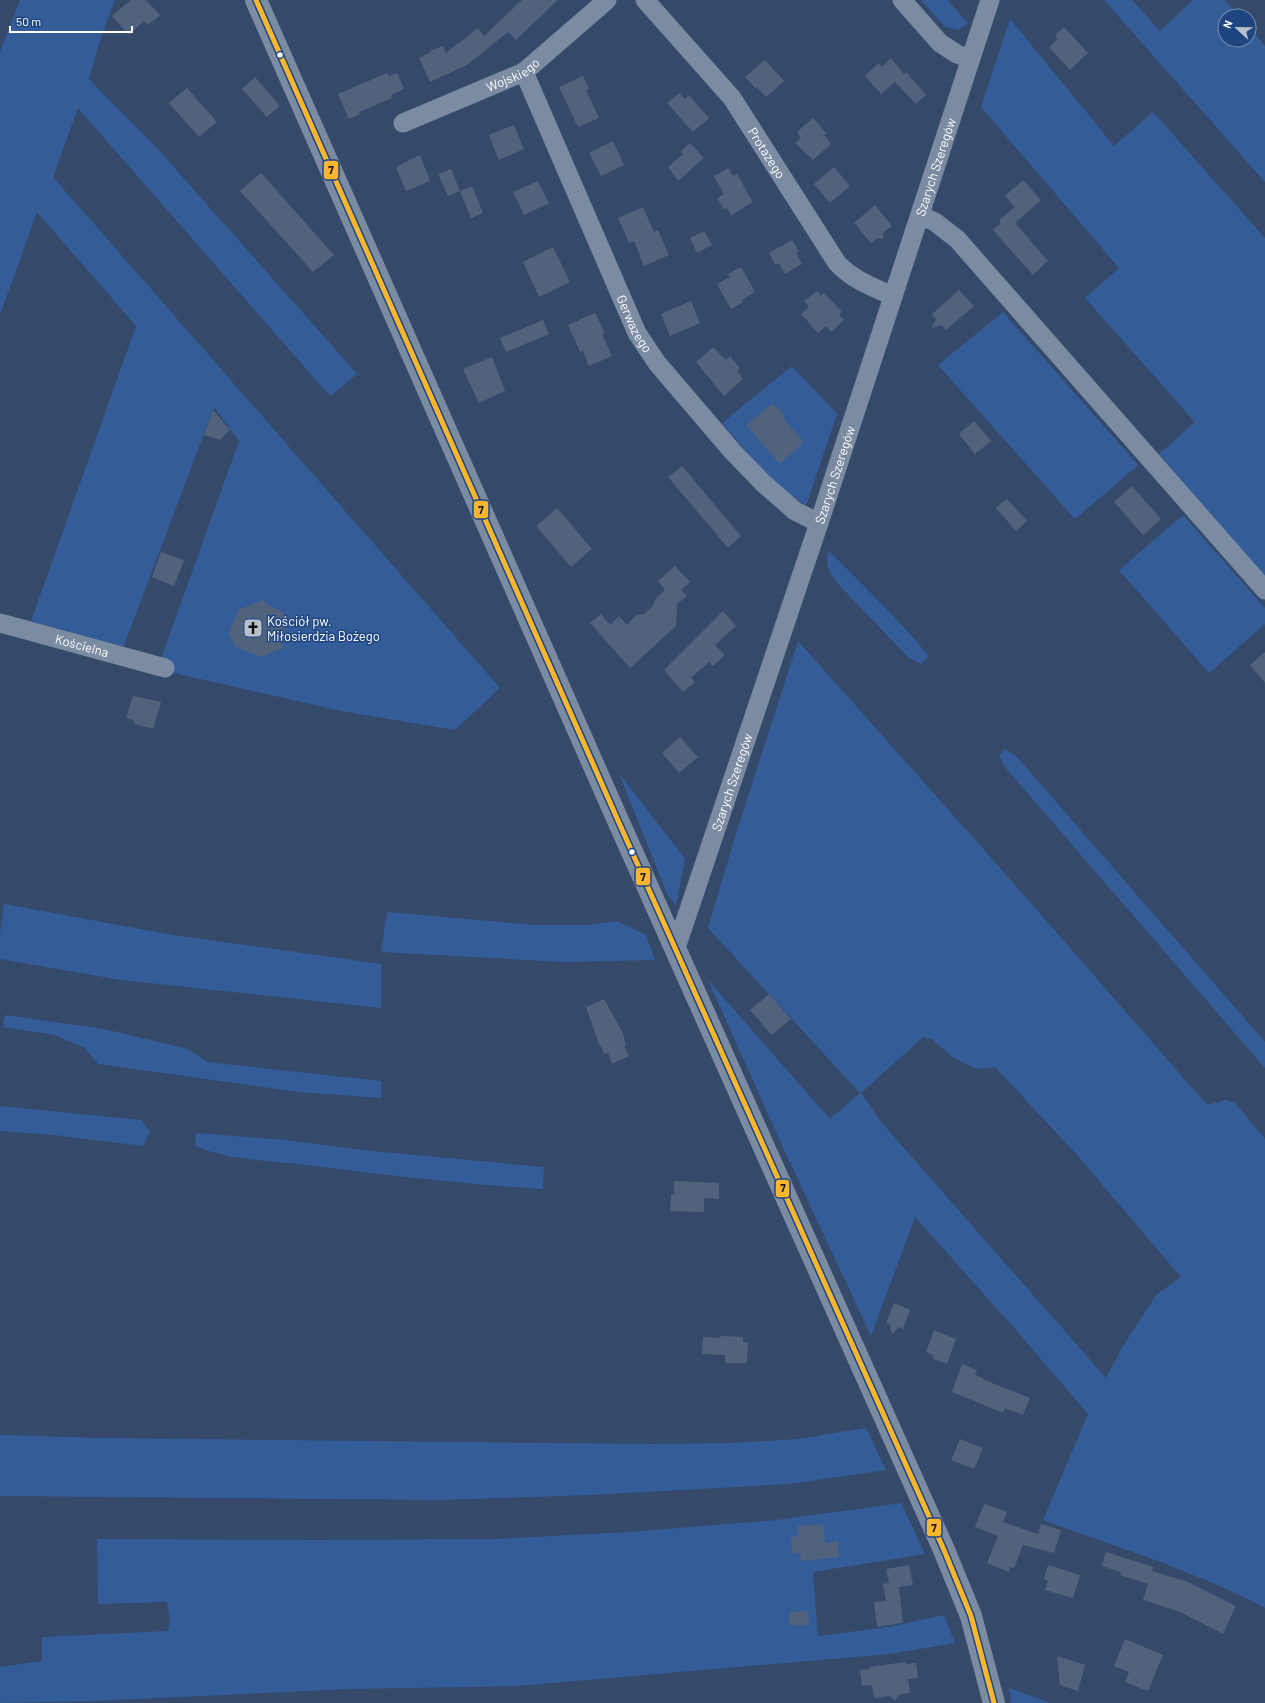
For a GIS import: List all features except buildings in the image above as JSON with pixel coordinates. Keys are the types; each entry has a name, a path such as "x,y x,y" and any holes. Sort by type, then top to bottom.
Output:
{"street":[{"path":"256,0 616,816 944,1550 971,1616 994,1703"},
{"name":"Wojskiego","path":"403,123 524,72 607,0"},
{"name":"Protazego","path":"645,0 732,98 837,263 853,278 894,296"},
{"path":"902,0 940,43 957,54 970,59"},
{"name":"Szarych Szeregów","path":"676,948 819,523 990,0"},
{"name":"Gerwazego","path":"524,72 634,326 646,348 657,363 745,465 795,511 819,523"},
{"path":"920,215 935,222 957,239 1265,590"},
{"name":"Kościelna","path":"0,623 164,668"}],"shaded area":[{"path":"20,0 115,0 99,43 89,79 156,147 357,374 330,396 78,108 53,177 500,688 455,730 341,711 174,673 161,659 239,441 214,407 123,648 31,621 136,326 37,212 0,315 0,52"},
{"path":"921,0 947,0 968,23 959,30 945,27"},
{"path":"1104,0 1132,0 1160,31 1193,0 1225,0 1232,8 1217,8 1217,48 1257,48 1257,36 1265,46 1265,182"},
{"path":"1010,19 1114,146 1153,112 1265,238 1265,578 1228,537 1159,454 1195,422 1085,298 1119,268 981,107"},
{"path":"1003,312 1138,465 1075,519 938,365"},
{"path":"792,366 837,414 806,506 764,473 722,423"},
{"path":"1183,515 1265,608 1265,624 1209,673 1119,570"},
{"path":"829,551 893,615 929,656 921,664 909,658 840,586 829,570 827,562"},
{"path":"798,641 986,852 1207,1105 1226,1100 1235,1103 1265,1139 1265,1608 1211,1582 1184,1571 1043,1520 1088,1414 1016,1330 915,1217 871,1336 781,1143 708,980 830,1119 860,1093 708,928 734,840","holes":["923,1037 932,1039 952,1057 976,1069 995,1067 1077,1155 1181,1277 1157,1294 1123,1346 1106,1378 881,1122 861,1093"]},
{"path":"1005,749 1016,756 1265,1042 1265,1068 1005,767 999,756"},
{"path":"619,773 685,859 676,905 667,894"},
{"path":"4,904 173,935 381,964 381,1008 121,980 0,959 0,934"},
{"path":"387,912 535,925 589,925 617,921 646,935 655,960 564,962 381,952"},
{"path":"5,1015 104,1029 188,1049 207,1062 381,1081 381,1098 299,1092 98,1064 85,1048 55,1035 3,1027"},
{"path":"0,1106 141,1120 150,1132 143,1146 54,1135 0,1131"},
{"path":"196,1133 286,1140 361,1150 544,1167 543,1189 424,1179 222,1155 195,1146"},
{"path":"866,1428 886,1470 789,1484 591,1495 440,1500 0,1496 0,1435 101,1438 654,1444 731,1443 798,1439"},
{"path":"901,1503 925,1554 813,1572 818,1636 888,1627 944,1615 955,1643 890,1654 517,1686 349,1689 95,1701 0,1703 0,1667 42,1661 42,1637 168,1631 170,1619 167,1602 98,1604 97,1539 493,1539 629,1532 777,1520"},
{"path":"1009,1688 1050,1703 1011,1703"}],"transit line":[{"name":"7","path":"256,0 616,816 944,1550 971,1616 994,1703"}],"place":[{"name":"Kościół pw. Miłosierdzia Bożego","path":"253,628"}]}
